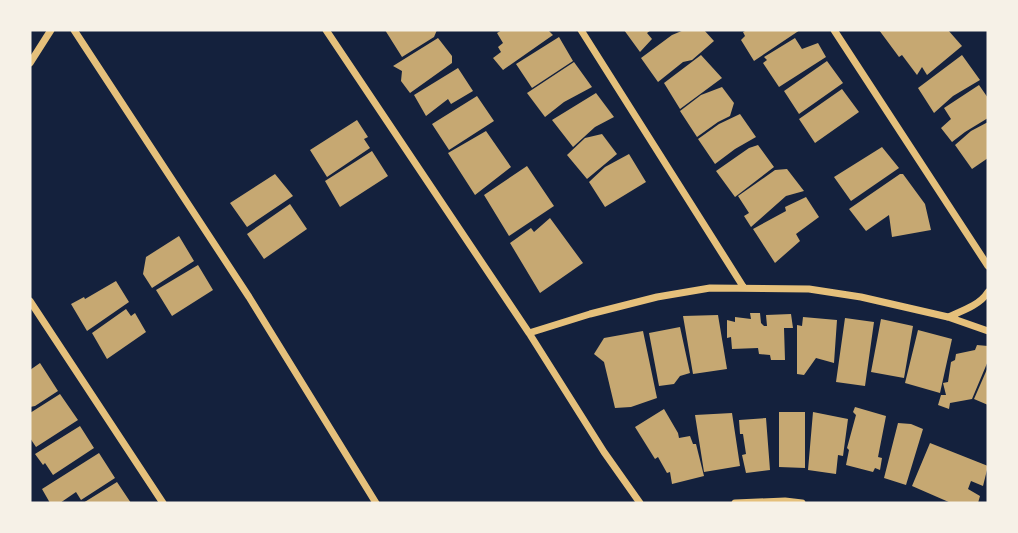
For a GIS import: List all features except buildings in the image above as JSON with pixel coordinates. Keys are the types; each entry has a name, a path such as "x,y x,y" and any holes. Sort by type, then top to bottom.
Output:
{"street":[{"path":"30,63 51,30"},
{"path":"74,30 249,297 376,503"},
{"path":"326,30 640,503"},
{"path":"581,30 744,289"},
{"path":"834,30 988,266"},
{"path":"529,333 657,297 710,288 809,289 861,297 948,317 988,331"},
{"path":"948,317 985,298 988,292"},
{"path":"30,301 163,503"},
{"path":"735,503 802,503"}]}
